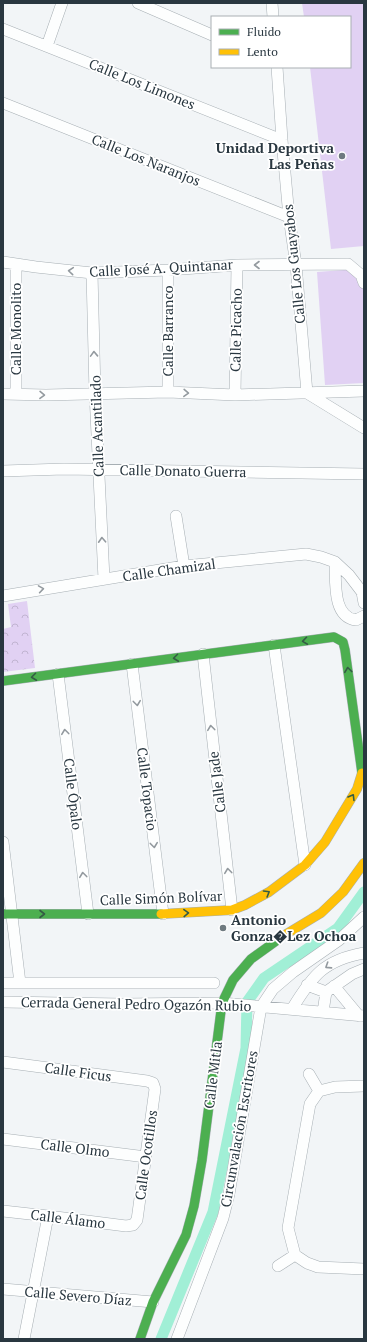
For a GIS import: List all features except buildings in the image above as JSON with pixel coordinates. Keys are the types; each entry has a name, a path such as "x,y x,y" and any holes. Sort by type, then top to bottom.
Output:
{"street":[{"path":"47,46 62,3"},
{"path":"138,3 211,35"},
{"path":"272,3 273,16"},
{"name":"Calle Los Limones","path":"3,29 282,140"},
{"name":"Calle Los Guayabos","path":"277,68 289,218 296,264 307,393"},
{"name":"Calle Los Naranjos","path":"3,103 289,218"},
{"name":"Calle José A. Quintanar","path":"3,262 92,273 168,270 236,265 348,264 361,275 364,283"},
{"name":"Calle Monolito","path":"16,264 16,394"},
{"name":"Calle Picacho","path":"235,395 236,265"},
{"name":"Calle Barranco","path":"168,270 168,392"},
{"name":"Calle Acantilado","path":"92,273 95,394 104,579"},
{"path":"3,394 168,392 235,395 364,390"},
{"path":"307,393 364,428"},
{"name":"Calle Donato Guerra","path":"3,471 64,469 364,474"},
{"path":"176,516 184,566"},
{"name":"Calle Chamizal","path":"3,596 184,566 306,554 335,562 349,575 362,592 364,604"},
{"path":"335,562 338,602 344,615 349,619 356,620 364,616"},
{"name":"Calle Simón Bolívar","path":"8,914 163,914 232,910 269,892 306,865 325,842 357,789 362,775 361,740 343,642 334,637 274,645"},
{"path":"3,681 274,645 306,865"},
{"name":"Calle Jade","path":"203,654 232,910"},
{"name":"Calle Topacio","path":"132,664 163,914"},
{"name":"Calle Ópalo","path":"58,674 88,914"},
{"path":"3,842 8,914 20,983"},
{"name":"Calle Mitla","path":"140,1339 153,1302 186,1235 194,1206 227,1004 233,980 251,959 272,943 321,913 343,892 364,863"},
{"path":"257,1006 273,989 293,972 339,940 364,917"},
{"path":"292,1010 307,985 320,971 336,960 364,953"},
{"path":"323,1012 330,989 352,974 364,968"},
{"name":"Cerrada General Pedro Ogazón Rubio","path":"3,983 214,983"},
{"path":"307,985 330,989 362,1016"},
{"name":"Cerrada General Pedro Ogazón Rubio","path":"3,1002 227,1004 362,1016"},
{"name":"Circunvalación Escritores","path":"179,1338 223,1218 229,1194 257,1006"},
{"name":"Calle Ficus","path":"3,1062 153,1083"},
{"path":"309,1074 318,1091"},
{"name":"Calle Ocotillos","path":"133,1225 137,1220 146,1157 155,1089 153,1083"},
{"path":"364,1086 335,1087 318,1091 310,1104 288,1228 295,1255 307,1262 318,1267 364,1269"},
{"name":"Calle Olmo","path":"3,1139 146,1157"},
{"name":"Calle Álamo","path":"3,1211 126,1226 133,1225"},
{"path":"24,1339 48,1216"},
{"path":"278,1266 295,1255"},
{"name":"Calle Severo Díaz","path":"3,1289 153,1302"}],"green space":[{"name":"Unidad Deportiva Las Peñas","path":"302,3 364,3 364,246 331,249 310,68 351,68 351,16 304,16"},
{"path":"357,269 364,286 364,383 325,385 317,272"},
{"path":"27,601 35,668 3,672 3,629 11,627 8,604"}],"waterway":[{"path":"161,1339 213,1212 246,1048 247,1002 264,978 338,928 364,892"}],"traffic: fast":[{"path":"3,681 334,637 343,642 345,650 362,773"},
{"path":"3,914 161,914"},
{"path":"140,1339 153,1302 186,1235 194,1206 202,1160 222,1003 233,980 251,959 283,936"}],"traffic: slow":[{"path":"161,914 232,910 269,892 305,865 325,842 357,789 362,773"},
{"path":"283,936 321,913 343,892 364,863"}],"place":[{"name":"Unidad Deportiva Las Peñas","path":"342,156"},
{"name":"Antonio Gonza�Lez Ochoa","path":"223,928"}]}
